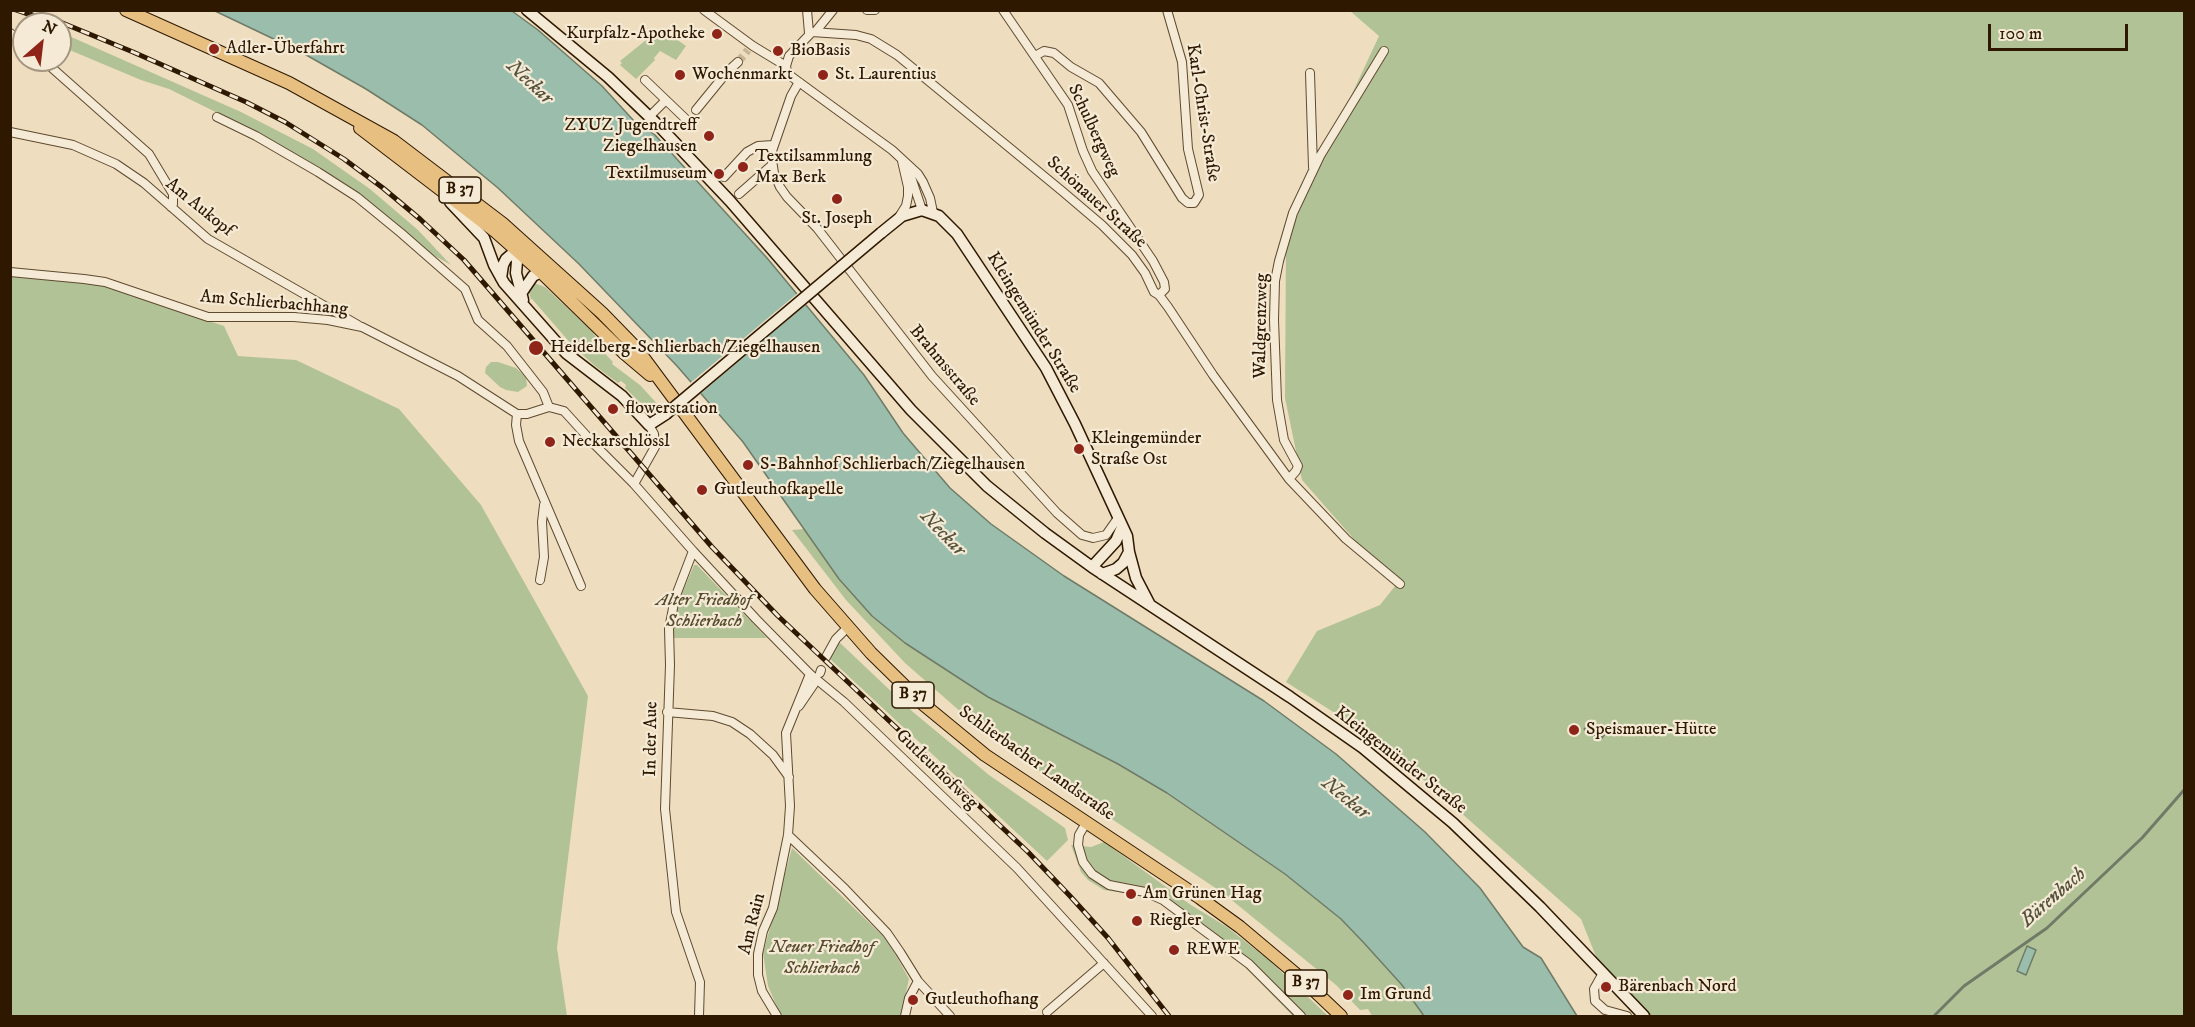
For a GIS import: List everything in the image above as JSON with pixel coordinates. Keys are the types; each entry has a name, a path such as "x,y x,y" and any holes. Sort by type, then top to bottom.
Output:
{"main road":[{"name":"Schlierbacher Landstraße","path":"126,10 269,73 394,141 484,209 521,246 541,272 624,353 663,385"},
{"name":"Kleingemünder Straße","path":"528,10 608,77 650,116 725,195 877,372 934,434 1009,504 1102,574 1298,702 1379,762 1453,823 1532,898 1644,1017"},
{"name":"Schlierbacher Landstraße","path":"338,110 387,150 521,246 602,313 637,349 808,580 848,628 923,704 971,744 1240,927 1303,980 1341,1017"},
{"path":"444,192 450,202 480,232 501,278 522,299 566,353 622,396 649,425 666,414 897,220 907,214 927,211"},
{"name":"Kleingemünder Straße","path":"927,211 946,222 957,234 1046,368 1075,424 1127,536 1136,578 1151,606"},
{"path":"501,278 506,259 521,246"},
{"path":"521,246 516,273 522,299"},
{"path":"522,299 533,276 541,272"},
{"path":"1092,567 1116,541 1120,523"},
{"path":"1102,574 1116,569 1123,563 1129,552"}],"street":[{"name":"Kleingemünder Straße","path":"704,10 749,47 786,66 788,74 870,133 902,161 927,211"},
{"path":"807,10 812,32"},
{"path":"786,66 789,56 833,10"},
{"path":"867,10 874,10"},
{"name":"Schulbergweg","path":"1003,10 1068,105 1092,171 1162,278 1165,287 1159,295"},
{"name":"Karl-Christ-Straße","path":"1035,56 1044,51 1054,53 1071,67 1099,83 1141,132 1184,201 1194,203 1199,195 1188,149 1182,62 1167,10"},
{"name":"Schönauer Straße","path":"812,32 863,37 897,55 1102,225 1132,255 1145,273 1154,292 1159,295 1213,375 1289,479 1346,539 1400,584"},
{"name":"Waldgrenzweg","path":"1289,479 1298,466 1284,440 1279,412 1274,320 1279,261 1300,197 1324,148 1384,51"},
{"path":"696,110 738,62"},
{"path":"57,72 149,154 173,194 171,207"},
{"name":"Waldgrenzweg","path":"1310,74 1313,172"},
{"path":"645,80 693,125"},
{"name":"Brahmsstraße","path":"799,82 791,96 773,145 772,165 780,187 787,197 820,233 902,340 962,411 1034,490 1076,531 1087,537 1100,538 1120,523"},
{"path":"650,116 666,100"},
{"path":"217,117 256,136 318,172 364,203 401,233 465,289 481,324 507,346 543,392 549,407"},
{"name":"Am Aukopf","path":"10,132 65,143 96,154 138,179 218,246 362,327"},
{"path":"724,177 747,152 758,146 773,145"},
{"path":"897,220 906,206 908,196 902,161"},
{"path":"739,194 772,165"},
{"name":"Am Schlierbachhang","path":"10,272 105,282 208,317 294,317 328,320 362,327 458,376 517,414"},
{"path":"581,586 517,435 517,414 527,414 549,407 566,412 586,437 634,484 693,551"},
{"path":"634,484 655,447 654,434 649,425"},
{"path":"540,580 544,563 542,522 544,503"},
{"name":"Gutleuthofweg","path":"693,551 810,674 844,702 1017,868 1152,1017"},
{"name":"In der Aue","path":"693,551 675,598 669,625 670,665 665,809 676,912 700,982 699,1017"},
{"path":"826,657 836,639 848,628"},
{"path":"795,708 810,674"},
{"path":"795,708 804,700 814,684"},
{"name":"Am Rain","path":"777,1017 760,983 758,954 763,931 775,898 788,835 790,806 786,733 795,708"},
{"path":"667,712 713,716 732,722 750,734 772,755 789,777"},
{"path":"1086,823 1079,835 1078,845 1083,862 1092,874 1109,885 1141,891 1163,900 1249,964 1301,1017"},
{"path":"788,835 887,933 918,981 950,1017"},
{"path":"1047,1012 1104,963"},
{"path":"1603,973 1594,989 1595,1001 1605,1010 1627,1017"},
{"path":"905,1017 909,998 918,981"}],"green space":[{"path":"1350,11 2184,11 2184,1016 1640,1016 1607,984 1581,919 1382,743 1286,682 1317,631 1380,605 1395,586 1302,480 1285,398 1286,243 1317,169 1379,36"},
{"path":"661,28 686,46 676,60 660,51 654,58 655,60 636,79 620,65 622,63 620,61"},
{"path":"72,37 241,112 313,149 370,189 418,230 451,265 426,251 377,208 319,167 248,128 169,89 141,80 72,51"},
{"path":"10,276 99,284 224,326 238,356 296,360 399,409 481,505 588,696 557,948 567,1016 11,1016"},
{"path":"534,283 545,287 592,331 596,337 594,342 613,362 612,364 640,385 661,408 655,411 648,410 625,388 626,385 621,381 618,383 595,366 572,345 531,299 528,290"},
{"path":"491,362 516,368 526,377 527,386 518,392 500,387 485,373 486,367"},
{"path":"804,529 839,579 872,616 905,643 988,697 1118,764 1167,793 1285,874 1341,919 1402,985 1424,1016 1372,1016 1368,1009 1360,1010 1336,985 1223,893 1023,760 978,727 905,663 846,600 792,530"},
{"name":"Alter Friedhof Schlierbach","path":"694,565 697,565 767,638 673,638 673,627 680,598"},
{"path":"837,640 913,712 989,775 1065,828 1068,840 1047,861 829,658"},
{"path":"1104,842 1191,905 1227,927 1270,961 1328,1016 1293,1016 1235,957 1169,908 1145,896 1104,890 1088,880 1081,872 1071,845 1091,847"},
{"name":"Neuer Friedhof Schlierbach","path":"792,848 888,941 909,979 901,1016 781,1016 768,986 763,953"}],"water":[{"name":"Neckar","path":"215,11 512,11 538,30 602,86 634,121 655,135 767,258 864,375 903,433 950,488 991,524 1064,576 1264,701 1336,754 1425,832 1480,888 1523,947 1541,958 1577,1016 1424,1016 1402,985 1341,919 1285,874 1167,793 1118,764 988,697 905,643 872,616 839,579 743,442 677,366 579,264 498,188 422,125 366,89 301,52"},
{"path":"2027,946 2036,950 2026,975 2017,971"}],"pier":[{"path":"799,292 808,303 699,395 689,384"}],"waterway":[{"path":"1585,729 1601,738 1604,734"},
{"name":"Bärenbach","path":"1934,1016 1964,986 2047,928 2142,838 2184,790"}],"tunnel":[{"path":"738,62 748,50"}],"railway":[{"path":"16,10 22,12"},
{"path":"31,10 133,52 246,102 285,122 344,159 420,219 464,260 712,547 778,616 1028,852 1108,938 1169,1016"}],"place":[{"name":"Kurpfalz-Apotheke","path":"717,34"},
{"name":"Adler-Überfahrt","path":"214,49"},
{"name":"BioBasis","path":"778,51"},
{"name":"Wochenmarkt","path":"680,75"},
{"name":"St. Laurentius","path":"823,75"},
{"name":"ZYUZ Jugendtreff Ziegelhausen","path":"709,136"},
{"name":"Textilsammlung Max Berk","path":"743,167"},
{"name":"Textilmuseum","path":"719,174"},
{"name":"St. Joseph","path":"837,199"},
{"name":"Heidelberg-Schlierbach/Ziegelhausen","path":"536,348"},
{"name":"flowerstation","path":"613,409"},
{"name":"Neckarschlössl","path":"550,442"},
{"name":"Kleingemünder Straße Ost","path":"1079,449"},
{"name":"S-Bahnhof Schlierbach/Ziegelhausen","path":"748,465"},
{"name":"Gutleuthofkapelle","path":"702,490"},
{"name":"Speismauer-Hütte","path":"1574,730"},
{"name":"Am Grünen Hag","path":"1131,894"},
{"name":"Riegler","path":"1137,921"},
{"name":"REWE","path":"1174,950"},
{"name":"Bärenbach Nord","path":"1606,987"},
{"name":"Im Grund","path":"1348,995"},
{"name":"Gutleuthofhang","path":"913,1000"}]}
